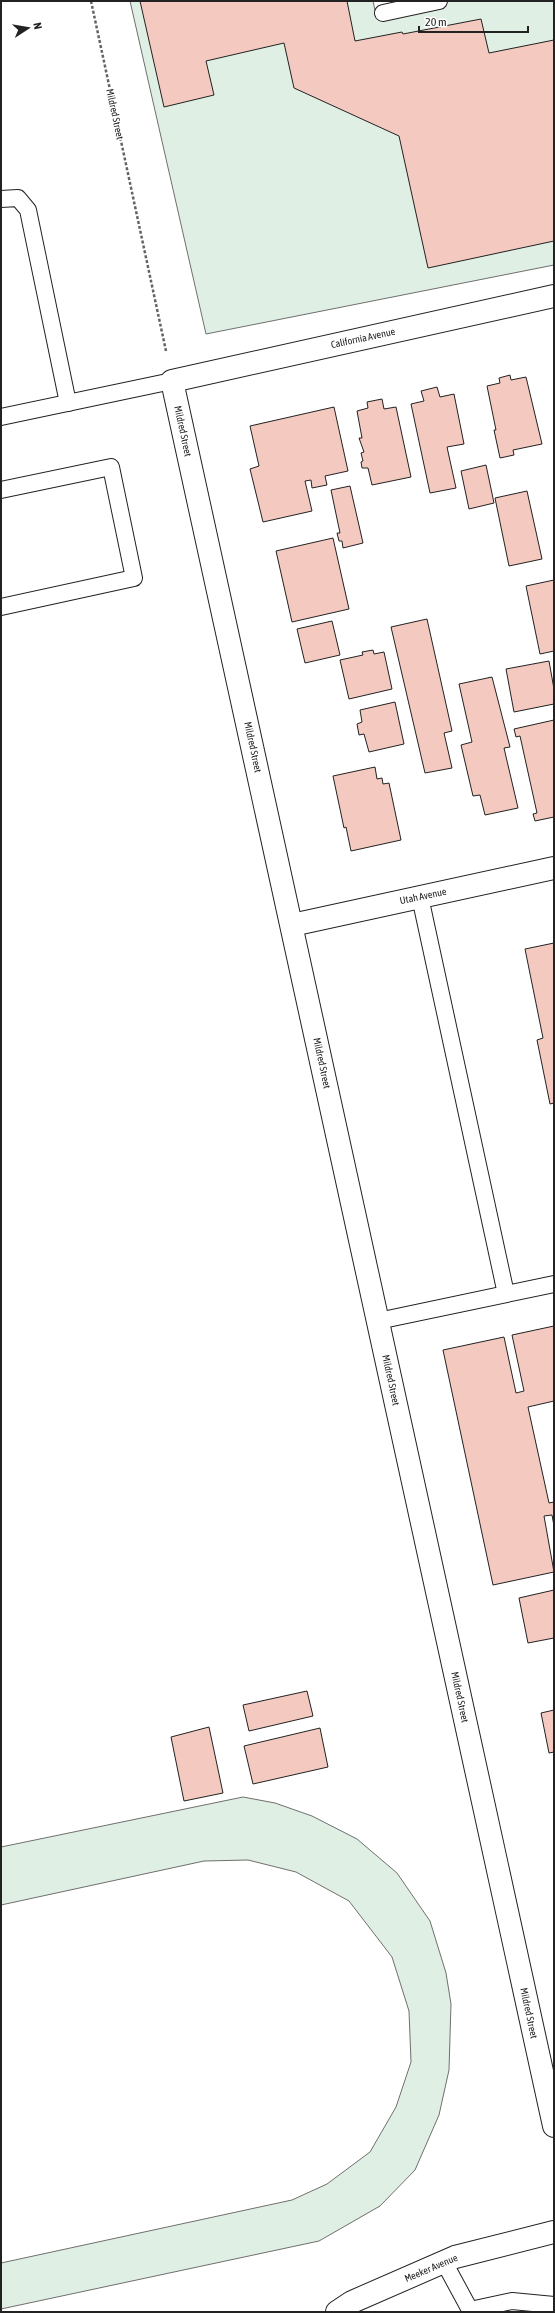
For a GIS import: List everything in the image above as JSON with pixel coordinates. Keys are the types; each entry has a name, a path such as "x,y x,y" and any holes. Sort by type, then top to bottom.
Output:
{"street":[{"name":"California Avenue","path":"172,381 554,296"},
{"name":"Mildred Street","path":"172,381 554,2126"},
{"name":"Utah Avenue","path":"292,924 554,868"},
{"name":"Meeker Avenue","path":"337,2312 352,2302 455,2257 554,2232"}],"lane":[{"path":"383,13 439,1"},
{"path":"1,199 18,198 28,210 68,403"},
{"path":"1,417 172,381"},
{"path":"1,490 111,467 134,578 1,607"},
{"path":"420,897 506,1294"},
{"path":"378,1321 554,1284"},
{"path":"444,2262 470,2311 512,2301 554,2305"}],"path":[{"name":"Mildred Street","path":"92,1 172,381"}],"green space":[{"path":"130,1 373,1 376,15 444,1 554,1 554,265 206,334"},
{"path":"243,1797 275,1803 312,1816 357,1839 397,1873 430,1921 446,1973 451,2004 449,2070 439,2115 415,2170 380,2206 319,2241 1,2309 1,2263 292,2200 327,2184 370,2152 396,2107 411,2062 409,2011 392,1957 349,1901 296,1872 248,1860 204,1861 1,1905 1,1847"}],"building":[{"path":"140,1 347,1 355,41 402,32 403,34 481,19 489,53 554,40 554,241 428,268 399,136 294,88 284,43 206,61 214,95 164,107"},
{"path":"510,375 511,380 526,377 542,444 513,450 514,455 500,458 487,386 500,383 499,378"},
{"path":"437,387 440,397 454,394 464,444 447,447 456,488 430,493 411,404 424,401 421,391"},
{"path":"382,399 384,409 396,407 411,477 372,485 368,468 362,468 361,462 363,461 361,453 364,452 359,438 362,438 357,411 368,408 367,402"},
{"path":"334,407 348,471 325,476 327,485 312,488 311,480 305,481 312,511 263,522 250,469 259,466 250,426"},
{"path":"486,465 494,503 469,509 461,471"},
{"path":"350,486 363,543 343,548 342,541 339,541 337,533 340,533 331,490"},
{"path":"527,491 542,559 509,566 495,498"},
{"path":"333,538 349,609 292,622 276,551"},
{"path":"554,580 554,651 540,654 526,586"},
{"path":"427,619 452,731 444,733 452,768 425,773 391,627"},
{"path":"332,621 340,655 305,663 297,629"},
{"path":"373,650 374,654 384,652 392,689 349,699 340,660 363,655 362,652"},
{"path":"549,661 554,689 554,704 514,712 506,669"},
{"path":"492,677 510,747 504,748 518,808 485,815 480,795 473,796 461,745 472,742 459,684"},
{"path":"395,702 404,744 369,752 364,734 359,735 357,724 362,722 360,710"},
{"path":"554,720 554,817 535,821 533,814 537,813 520,736 516,737 514,729"},
{"path":"375,767 377,779 382,778 383,784 389,783 401,840 351,851 346,827 344,828 333,776"},
{"path":"554,943 554,1103 550,1104 537,1040 543,1038 525,949"},
{"path":"554,1326 554,1401 528,1407 549,1503 554,1502 554,1526 552,1515 544,1516 554,1572 493,1585 443,1350 504,1337 516,1393 524,1391 512,1335"},
{"path":"554,1590 554,1638 528,1643 519,1598"},
{"path":"307,1691 313,1716 249,1731 243,1705"},
{"path":"554,1710 554,1752 549,1753 541,1713"},
{"path":"209,1727 223,1793 184,1801 171,1737"},
{"path":"320,1728 328,1767 253,1784 244,1746"}]}
